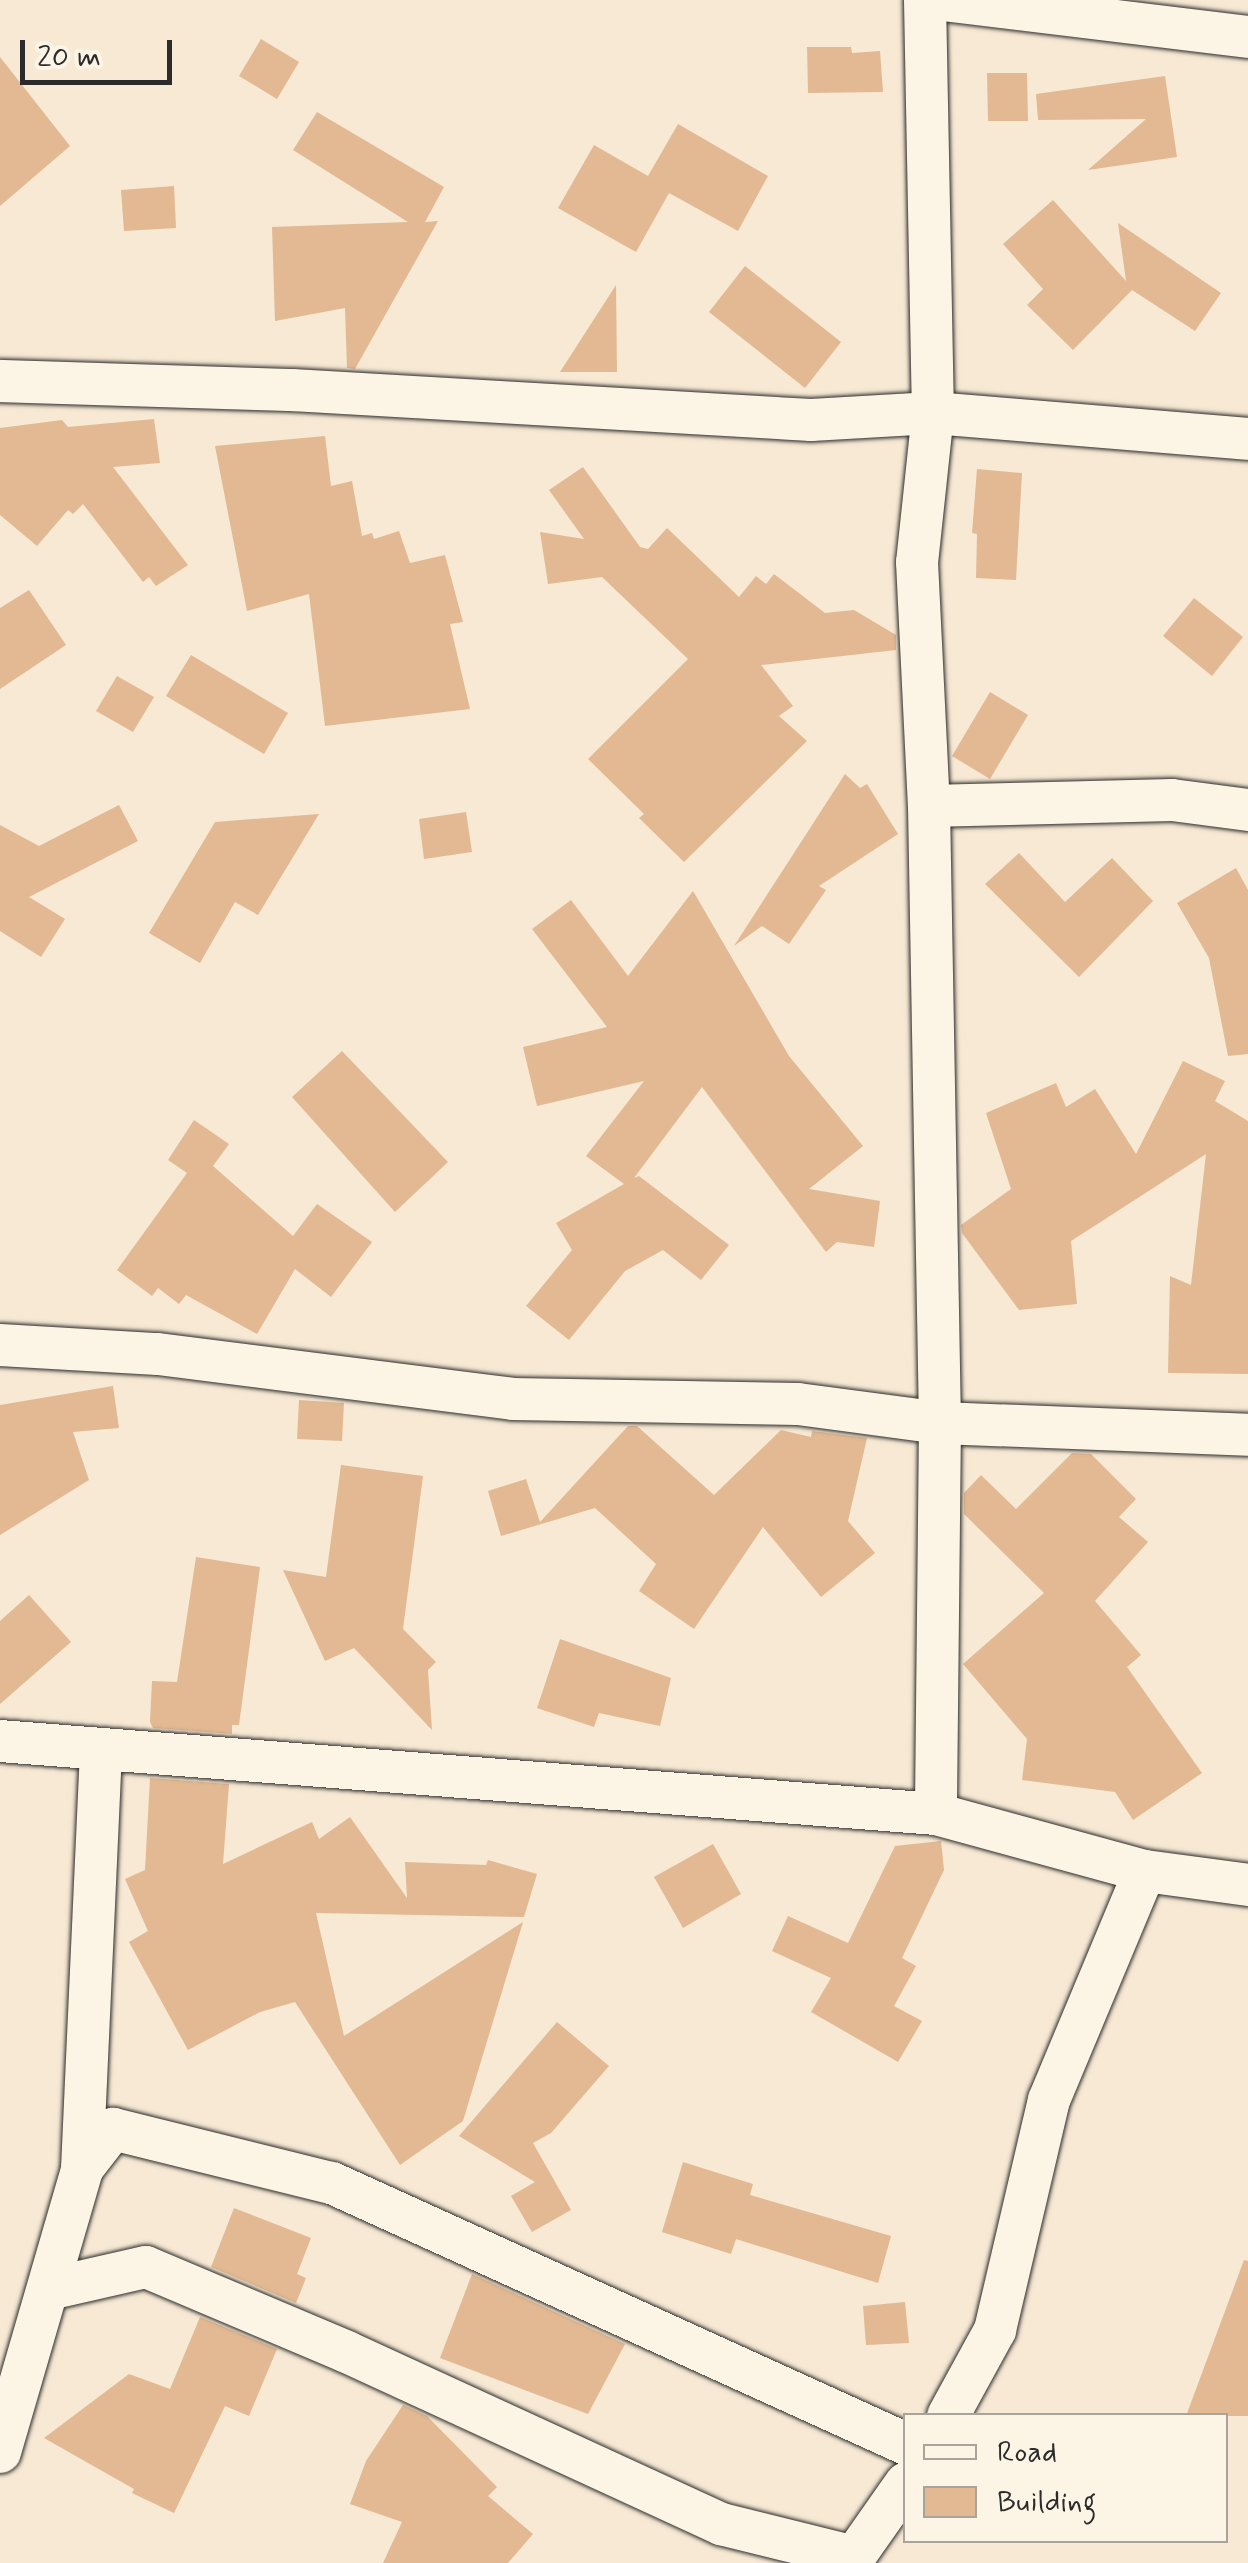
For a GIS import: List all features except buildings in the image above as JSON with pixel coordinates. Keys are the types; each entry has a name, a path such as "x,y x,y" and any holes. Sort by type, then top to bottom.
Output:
{"street":[{"path":"925,0 933,413 917,562 929,806 940,1423 936,1814"},
{"path":"943,0 1248,37"},
{"path":"0,381 292,390 811,420 933,413 1248,439"},
{"path":"929,806 1172,800 1248,810"},
{"path":"0,1345 158,1354 512,1400 798,1404 940,1423 1248,1436"},
{"path":"0,1741 936,1814 1144,1871 1248,1885"},
{"path":"0,2452 82,2169 101,1750"},
{"path":"950,2413 995,2330 1050,2100 1144,1871"},
{"path":"82,2169 113,2129 332,2183 903,2443"},
{"path":"49,2289 146,2267 364,2360 721,2524 854,2556 903,2487"}]}
